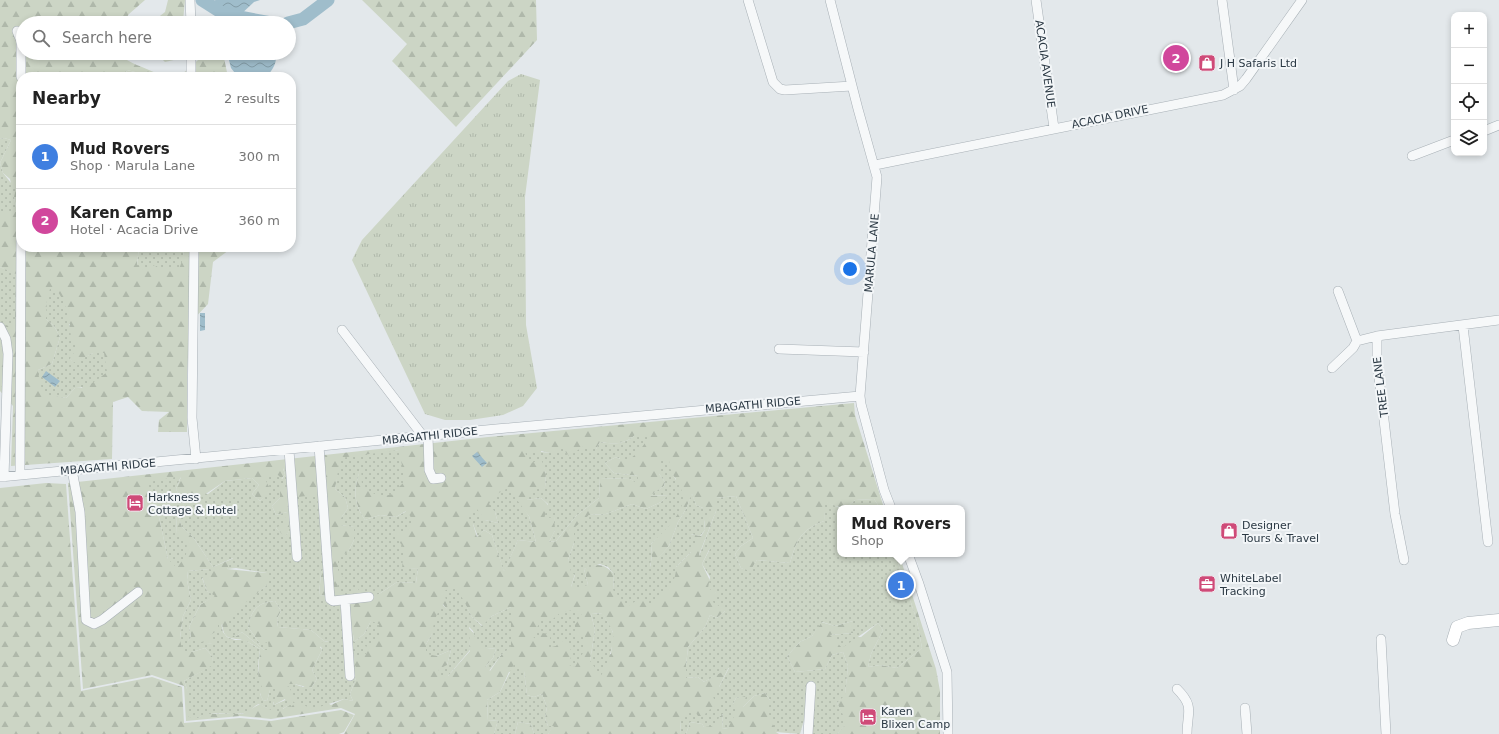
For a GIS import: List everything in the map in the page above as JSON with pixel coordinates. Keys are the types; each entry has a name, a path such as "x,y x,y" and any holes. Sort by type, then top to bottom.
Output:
{"street":[{"path":"748,0 773,82 777,87 785,90 852,86"},
{"name":"MARULA LANE","path":"830,0 852,86 875,165 878,187 860,396 884,490 890,505"},
{"name":"ACACIA AVENUE","path":"1036,0 1054,128"},
{"path":"1222,0 1234,90"},
{"name":"ACACIA DRIVE","path":"875,165 1154,107 1192,102 1223,95 1234,90 1246,80 1302,0"},
{"path":"190,3 191,16"},
{"path":"21,60 21,72"},
{"path":"191,60 191,72"},
{"path":"1487,130 1499,125"},
{"path":"1412,156 1451,141"},
{"path":"20,474 21,252"},
{"path":"194,252 192,418 196,459"},
{"path":"1338,291 1357,341"},
{"path":"1332,368 1353,348 1357,341 1377,336 1463,326 1499,320"},
{"path":"1463,326 1488,542"},
{"path":"0,327 6,339 8,354 2,477"},
{"path":"342,330 425,436 429,470 433,479 441,478"},
{"name":"TREE LANE","path":"1377,336 1377,360 1395,514 1404,560"},
{"path":"779,349 864,352"},
{"name":"MBAGATHI RIDGE","path":"2,477 20,474 196,459 319,446 359,444 425,436 860,396"},
{"path":"319,446 330,599 333,601 369,597"},
{"path":"290,450 297,557"},
{"path":"72,470 80,512 86,620 94,624 102,620 138,592"},
{"path":"909,557 945,664 948,679 948,734"},
{"path":"345,600 350,676"},
{"path":"1453,640 1457,627 1468,623 1499,620"},
{"path":"1381,639 1386,734"},
{"path":"808,734 811,686"},
{"path":"1177,689 1186,698 1190,712 1187,734"},
{"path":"1245,708 1247,734"}],"green space":[{"path":"0,0 145,0 128,16 16,16 16,60 127,60 155,72 135,72 127,70 126,72 16,72 16,206 10,179 3,173 0,163 11,140 4,138 0,139"},
{"path":"168,0 185,0 183,16 160,16 165,12"},
{"path":"362,0 536,0 537,40 456,127 392,61 407,44"},
{"path":"163,60 174,60 165,62"},
{"path":"198,60 224,60 227,72 184,72"},
{"path":"521,74 540,80 525,197 526,325 537,388 523,406 503,415 470,420 445,420 425,414 352,260 362,240 508,81"},
{"path":"4,138 11,140 0,163 0,139"},
{"path":"0,163 3,173 16,189 14,197 16,212 0,212"},
{"path":"16,211 16,252 138,252 137,264 155,265 184,256 184,252 226,252 213,262 208,304 190,323 187,374 187,432 158,432 159,420 169,412 142,411 128,397 113,402 112,459 11,466 13,406 0,391 0,329 16,275 0,267 0,212","holes":["46,319 70,324 70,358 73,364 93,353 82,388 75,388 66,398 47,394 38,370 52,364 60,337 54,326"]},
{"path":"138,252 184,252 184,256 179,269 160,269 155,265 144,270 137,265"},
{"path":"0,267 16,274 15,322 0,329"},
{"path":"55,288 62,299 67,312 71,339 79,346 70,358 73,363 93,353 104,353 107,372 96,381 84,387 75,388 66,398 47,395 40,385 38,370 52,364 60,337 54,326 46,319 47,298 50,289"},
{"path":"854,403 855,415 883,505 878,505 874,499 855,500 849,505 837,505 837,506 826,502 824,521 816,524 805,532 795,548 790,563 757,560 750,572 741,568 735,554 741,546 753,538 736,496 716,498 716,511 699,555 710,548 702,564 716,593 726,606 725,611 717,618 710,615 705,627 688,647 686,666 687,678 698,677 704,682 729,667 719,687 725,702 705,716 680,720 681,734 548,734 553,726 548,726 545,718 547,707 542,694 534,697 527,695 524,671 509,672 500,692 487,700 488,721 498,720 494,734 344,734 355,714 341,708 271,719 240,716 186,721 184,686 152,675 83,689 68,483 488,437","holes":["635,435 620,459 616,457 605,463 614,473 638,476 638,483 630,479 600,478 599,498 576,516 556,541 549,542 555,530 555,521 552,512 541,498 527,500 545,487 546,474 541,451 569,457 596,449 600,442 623,442","399,450 399,457 361,465 357,480 356,499 365,520 380,515 396,517 406,511 392,532 402,570 418,568 416,583 397,582 379,594 357,587 348,552 354,540 355,527 341,525 341,518 348,508 345,497 335,489 340,464","659,459 676,479 665,528 651,544 652,555 650,568 669,546 678,522 686,509 692,494 696,505 703,508 705,530 701,536 690,534 691,552 676,567 613,590 614,574 604,566 600,565 584,569 588,585 571,587 575,574 568,560 574,543 589,515 606,514 632,504 646,509 661,502 669,495 650,496 664,486 665,482 659,474","283,468 288,473 287,487 280,487 280,498 272,506 276,515 287,512 276,528 285,538 289,531 289,499 312,497 332,552 321,573 319,595 338,597 352,630 354,642 364,634 371,621 364,646 354,654 348,664 353,678 356,678 350,694 353,701 344,699 331,705 294,684 311,688 317,679 312,670 322,650 320,647 332,643 324,641 311,630 278,627 277,619 281,611 275,601 264,603 256,608 251,616 248,627 260,644 269,650 264,650 242,632 235,637 258,593 267,585 267,573 227,569 234,558 213,567 193,537 182,527 177,512 176,534 168,559 156,503 181,477 176,489 185,508 225,481 252,478 259,485 252,494 260,501 285,475","521,507 529,516 536,542 518,540 504,571 492,535 484,530 477,537 473,524 485,520 498,523 495,512","210,569 202,577 207,591 214,596 200,605 189,627 191,637 187,642 213,644 222,624 225,634 230,638 245,641 260,649 258,682 263,700 267,701 270,690 274,705 285,699 287,706 283,709 267,708 260,704 242,714 204,714 198,718 184,681 212,666 213,657 205,648 192,652 180,638 183,616 191,600 187,580 188,571","443,604 448,611 465,604 472,617 483,626 492,616 511,607 511,646 501,655 490,671 486,666 493,658 496,649 487,648 468,627 470,651 448,676 447,665 451,650 437,656 426,644 431,636","602,613 613,632 611,654 590,661 595,630 591,614"]},
{"path":"635,435 650,436 640,450 627,462 616,457 605,463 614,473 638,476 638,484 630,479 600,478 599,498 576,516 556,541 549,542 555,530 554,517 544,519 548,504 541,498 527,500 532,490 545,487 546,474 542,461 528,463 525,451 556,453 562,448 569,456 584,446 596,449 600,442 619,443 627,441"},
{"path":"399,450 405,481 391,495 377,495 362,488 361,467 357,481 356,500 365,520 380,515 396,517 407,511 413,521 404,533 392,532 404,548 402,569 418,568 416,583 397,582 379,594 364,596 357,588 349,600 337,587 343,577 338,570 338,556 348,552 354,540 354,527 340,525 341,518 348,508 345,497 335,489 340,458"},
{"path":"659,459 669,459 671,471 683,495 680,511 669,526 651,544 652,555 650,567 669,546 678,522 686,509 692,493 696,505 703,508 712,509 704,521 705,530 700,536 691,534 697,543 691,552 676,567 676,574 672,584 651,604 639,599 628,606 613,590 614,574 608,567 600,564 584,569 588,585 578,588 571,587 575,575 571,572 568,560 574,543 574,528 589,515 606,514 632,504 646,509 661,502 668,495 649,496 664,486 665,482 659,474"},
{"path":"283,467 288,473 287,487 280,487 280,498 272,506 276,515 287,512 283,524 276,528 285,537 289,531 289,498 315,495 326,497 332,552 321,573 319,595 338,597 341,610 351,619 354,642 364,634 371,621 379,624 379,639 369,647 364,646 366,654 359,656 354,654 348,664 356,666 351,672 353,678 356,678 350,694 353,701 344,699 313,709 298,703 287,684 294,684 303,687 308,684 311,688 317,679 312,670 322,650 320,643 329,642 324,641 311,630 278,627 277,619 281,611 275,601 264,603 256,608 251,616 248,627 260,644 268,642 269,650 264,650 242,632 235,637 228,631 227,618 267,585 267,573 236,568 227,569 233,558 213,567 193,537 182,527 177,513 176,534 187,542 186,555 177,568 168,559 156,503 147,497 149,482 181,476 176,489 185,508 195,492 208,494 225,481 252,478 259,485 252,494 260,501 270,489 264,477 278,475 282,479 285,475"},
{"path":"46,483 66,484 81,691 152,677 182,687 184,723 240,718 271,721 341,710 354,715 344,732 339,734 0,734 0,488"},
{"path":"508,488 529,516 536,542 518,540 504,572 492,535 484,530 478,537 473,524 466,519 477,509 485,520 498,523 495,512 489,504 495,495"},
{"path":"736,496 753,538 741,546 735,554 741,568 750,571 757,560 790,563 795,548 805,532 816,524 824,521 825,501 837,507 837,557 896,557 917,621 922,648 897,668 880,665 868,667 871,654 883,630 878,623 842,648 830,635 853,633 853,621 835,626 822,622 812,636 800,642 787,656 795,672 825,669 832,655 843,652 848,666 845,695 837,703 847,723 837,734 810,734 804,720 800,734 776,732 768,712 770,700 765,693 754,696 742,708 746,696 736,698 733,704 738,709 728,728 722,729 723,714 719,717 716,726 704,727 702,724 690,722 686,734 681,734 680,720 691,711 696,713 698,716 704,716 707,711 724,702 714,699 712,694 719,687 729,668 704,682 698,677 686,678 688,647 705,627 710,615 717,618 725,611 725,606 719,606 711,601 716,593 708,588 710,577 702,564 710,549 699,556 716,511 716,498"},
{"path":"874,499 878,505 849,505 855,500"},
{"path":"896,557 900,557 936,669 940,691 940,734 837,734 846,723 837,703 845,694 848,666 843,652 832,655 825,669 795,672 787,656 800,642 812,636 821,622 835,626 853,621 853,633 830,635 861,637 878,623 883,630 871,654 868,667 880,665 897,668 922,648 917,621"},
{"path":"210,569 213,572 202,578 207,591 215,596 200,605 189,627 191,637 188,641 212,644 209,636 218,630 218,622 221,623 223,632 227,637 235,640 244,640 260,649 258,673 262,687 260,694 263,700 267,701 270,690 276,688 277,695 273,702 274,705 285,700 290,700 295,703 291,707 287,706 277,713 259,704 244,713 209,714 198,718 189,717 187,689 184,681 211,666 213,657 205,648 192,652 182,651 180,638 183,616 191,600 187,580 188,571"},
{"path":"456,586 472,617 482,626 492,616 511,607 511,647 501,655 489,671 486,666 493,658 496,649 487,648 477,644 473,631 469,627 470,650 448,676 438,677 439,669 447,665 451,650 437,656 426,654 426,644 431,636 435,619 442,604 448,610 444,591"},
{"path":"574,610 582,615 575,625 575,641 585,632 584,651 575,667 569,665 572,652 567,644 561,640 556,646 548,648 551,634 542,633 537,640 532,636 542,619 553,619 561,612"},
{"path":"603,613 613,633 613,639 610,655 601,676 590,661 595,630 591,614"},
{"path":"514,664 524,671 527,695 534,697 542,694 547,707 545,718 548,726 554,726 548,734 534,734 531,724 518,722 515,734 494,734 498,720 488,721 487,700 500,692"},
{"path":"765,693 770,700 776,732 779,734 686,734 690,722 702,724 704,727 723,714 722,729 728,728 733,704 736,698 747,695 743,707 754,696"},
{"path":"518,722 531,724 534,734 515,734"}],"water":[{"path":"215,0 260,0 254,2 239,16 221,16"},
{"path":"229,60 276,60 270,72 234,72 231,68"},
{"path":"200,313 205,313 205,330 200,331"},
{"path":"46,371 60,381 55,387 42,377"},
{"path":"477,452 487,463 482,467 472,456"}],"waterway":[{"path":"202,0 224,14 234,16"},
{"path":"296,21 303,19 328,0"}],"place":[{"name":"Karen Camp","path":"1176,58"},
{"name":"J H Safaris Ltd","path":"1207,63"},
{"name":"Harkness Cottage & Hotel","path":"135,503"},
{"name":"Designer Tours & Travel","path":"1229,531"},
{"name":"WhiteLabel Tracking","path":"1207,584"},
{"name":"Mud Rovers","path":"901,585"},
{"name":"Karen Blixen Camp","path":"868,717"}]}
